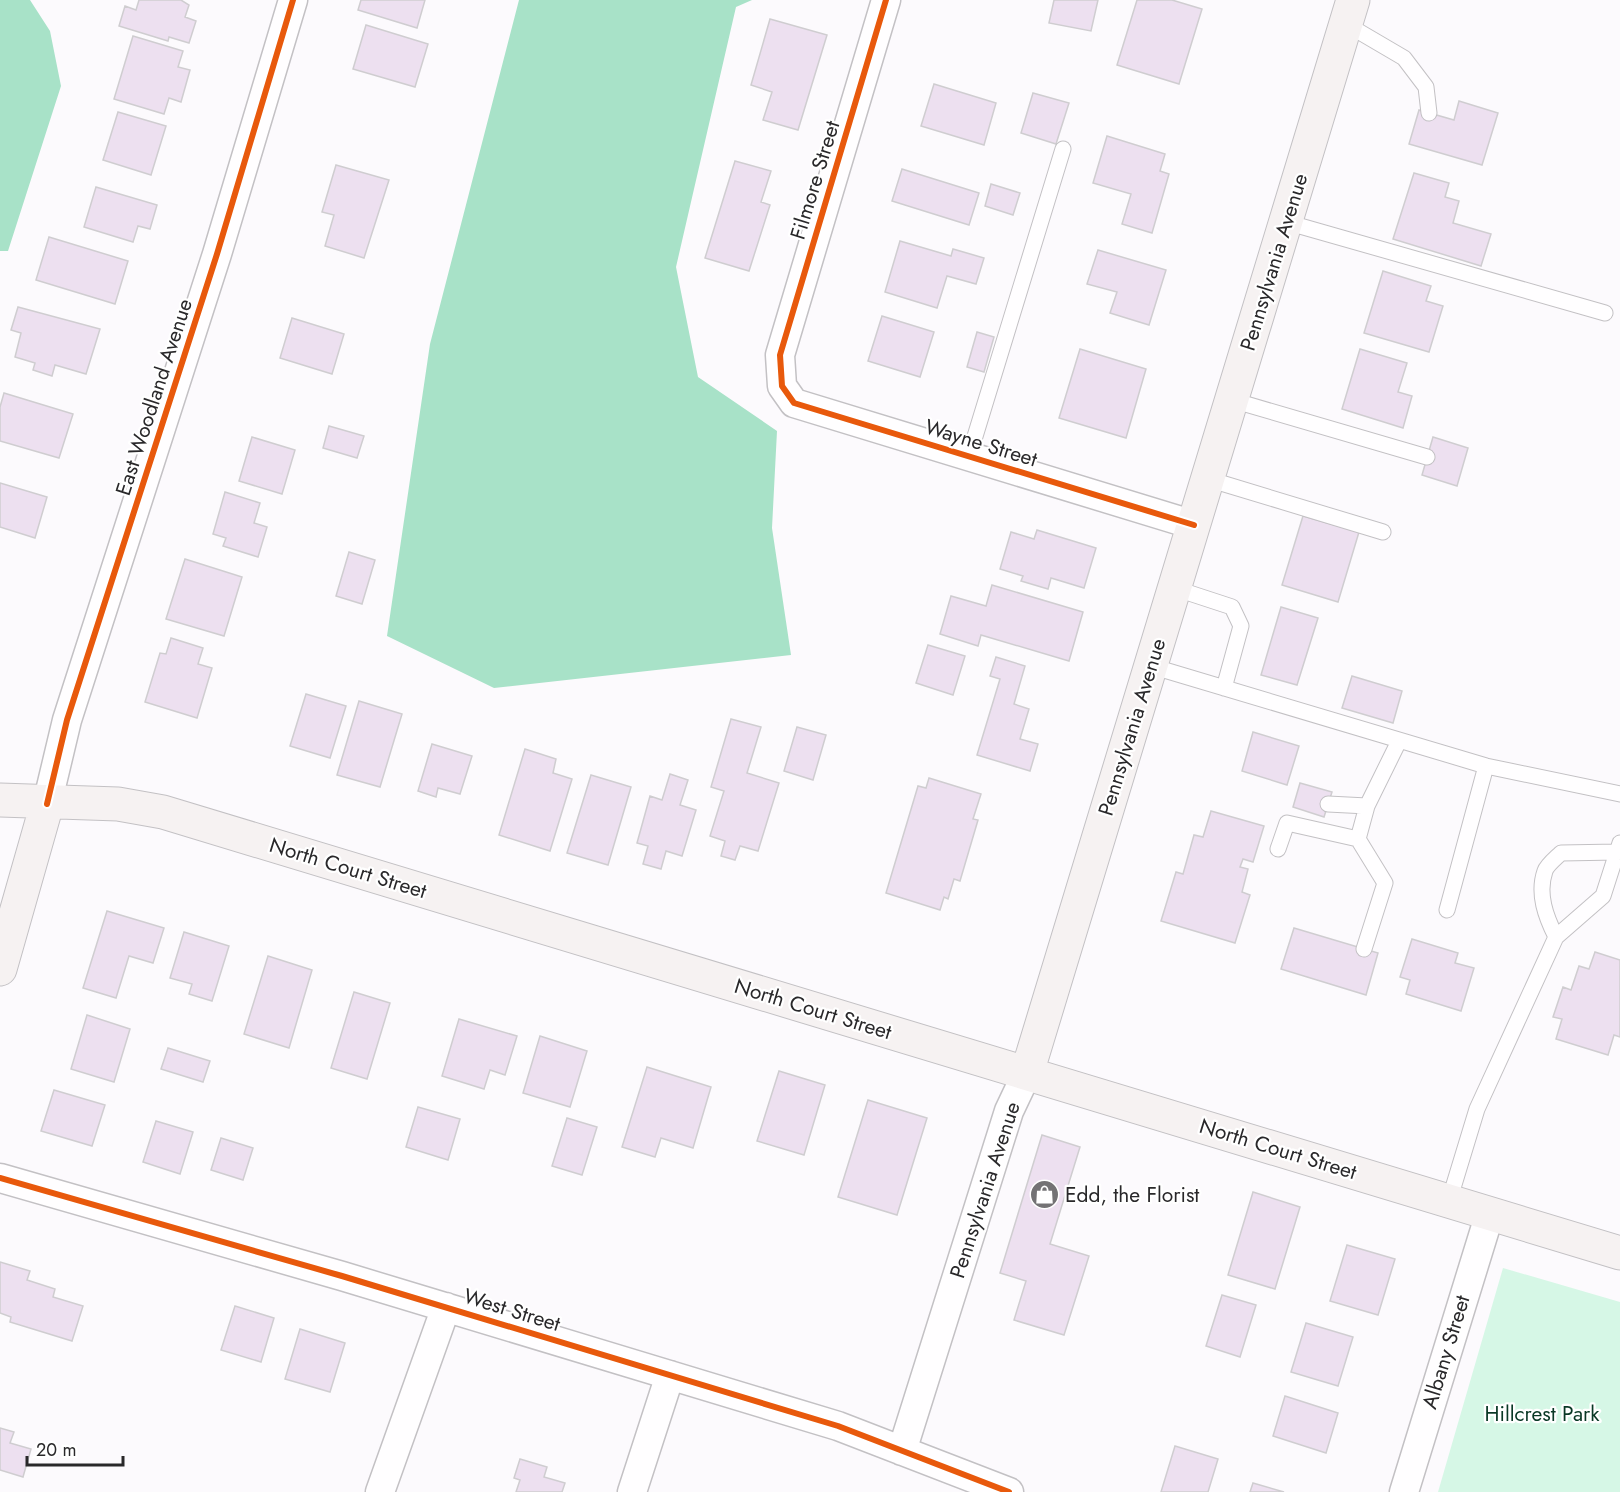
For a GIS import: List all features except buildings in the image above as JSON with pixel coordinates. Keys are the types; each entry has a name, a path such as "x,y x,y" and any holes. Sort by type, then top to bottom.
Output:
{"main road":[{"name":"Pennsylvania Avenue","path":"1027,1073 1349,12"},
{"name":"North Court Street","path":"0,800 47,804 118,804 163,812 1620,1254"},
{"path":"0,969 47,804"}],"street":[{"name":"East Woodland Avenue","path":"47,804 67,720 217,254 292,0"},
{"name":"Filmore Street","path":"781,370 780,355 886,0"},
{"name":"Wayne Street","path":"781,370 782,386 794,403 1194,525"},
{"name":"Pennsylvania Avenue","path":"902,1451 1009,1111 1027,1073"},
{"name":"West Street","path":"0,1178 446,1307 838,1426 1009,1492"},
{"name":"Albany Street","path":"1404,1492 1490,1214"},
{"path":"380,1492 446,1307"},
{"path":"632,1492 670,1375"}],"lane":[{"path":"1349,12 1404,58 1426,87 1429,113"},
{"path":"969,456 1063,149"},
{"path":"1286,222 1605,313"},
{"path":"1232,400 1427,457"},
{"path":"1208,479 1383,532"},
{"path":"1174,588 1232,607 1241,626 1224,688"},
{"path":"1151,666 1486,766 1620,794"},
{"path":"1364,949 1385,883 1358,839 1366,806 1399,741"},
{"path":"1447,910 1486,766"},
{"path":"1328,804 1366,806"},
{"path":"1278,849 1287,823 1358,839"},
{"path":"1449,1201 1477,1109 1556,937 1603,896 1619,848 1561,853 1545,869 1542,890 1545,915 1556,937"}],"green space":[{"path":"0,0 30,0 50,31 61,86 8,251 0,251"},
{"path":"519,0 752,0 736,7 676,267 698,377 777,431 772,528 791,655 494,688 387,636 430,344"},
{"name":"Hillcrest Park","path":"1503,1268 1620,1302 1620,1492 1438,1492"}],"cycle path":[{"path":"47,804 67,720 217,254 293,0"},
{"path":"886,0 780,355 782,386 794,403 1194,525"},
{"path":"0,1178 342,1276 838,1426 1009,1492"}],"place":[{"name":"Edd, the Florist","path":"1044,1195"}]}
